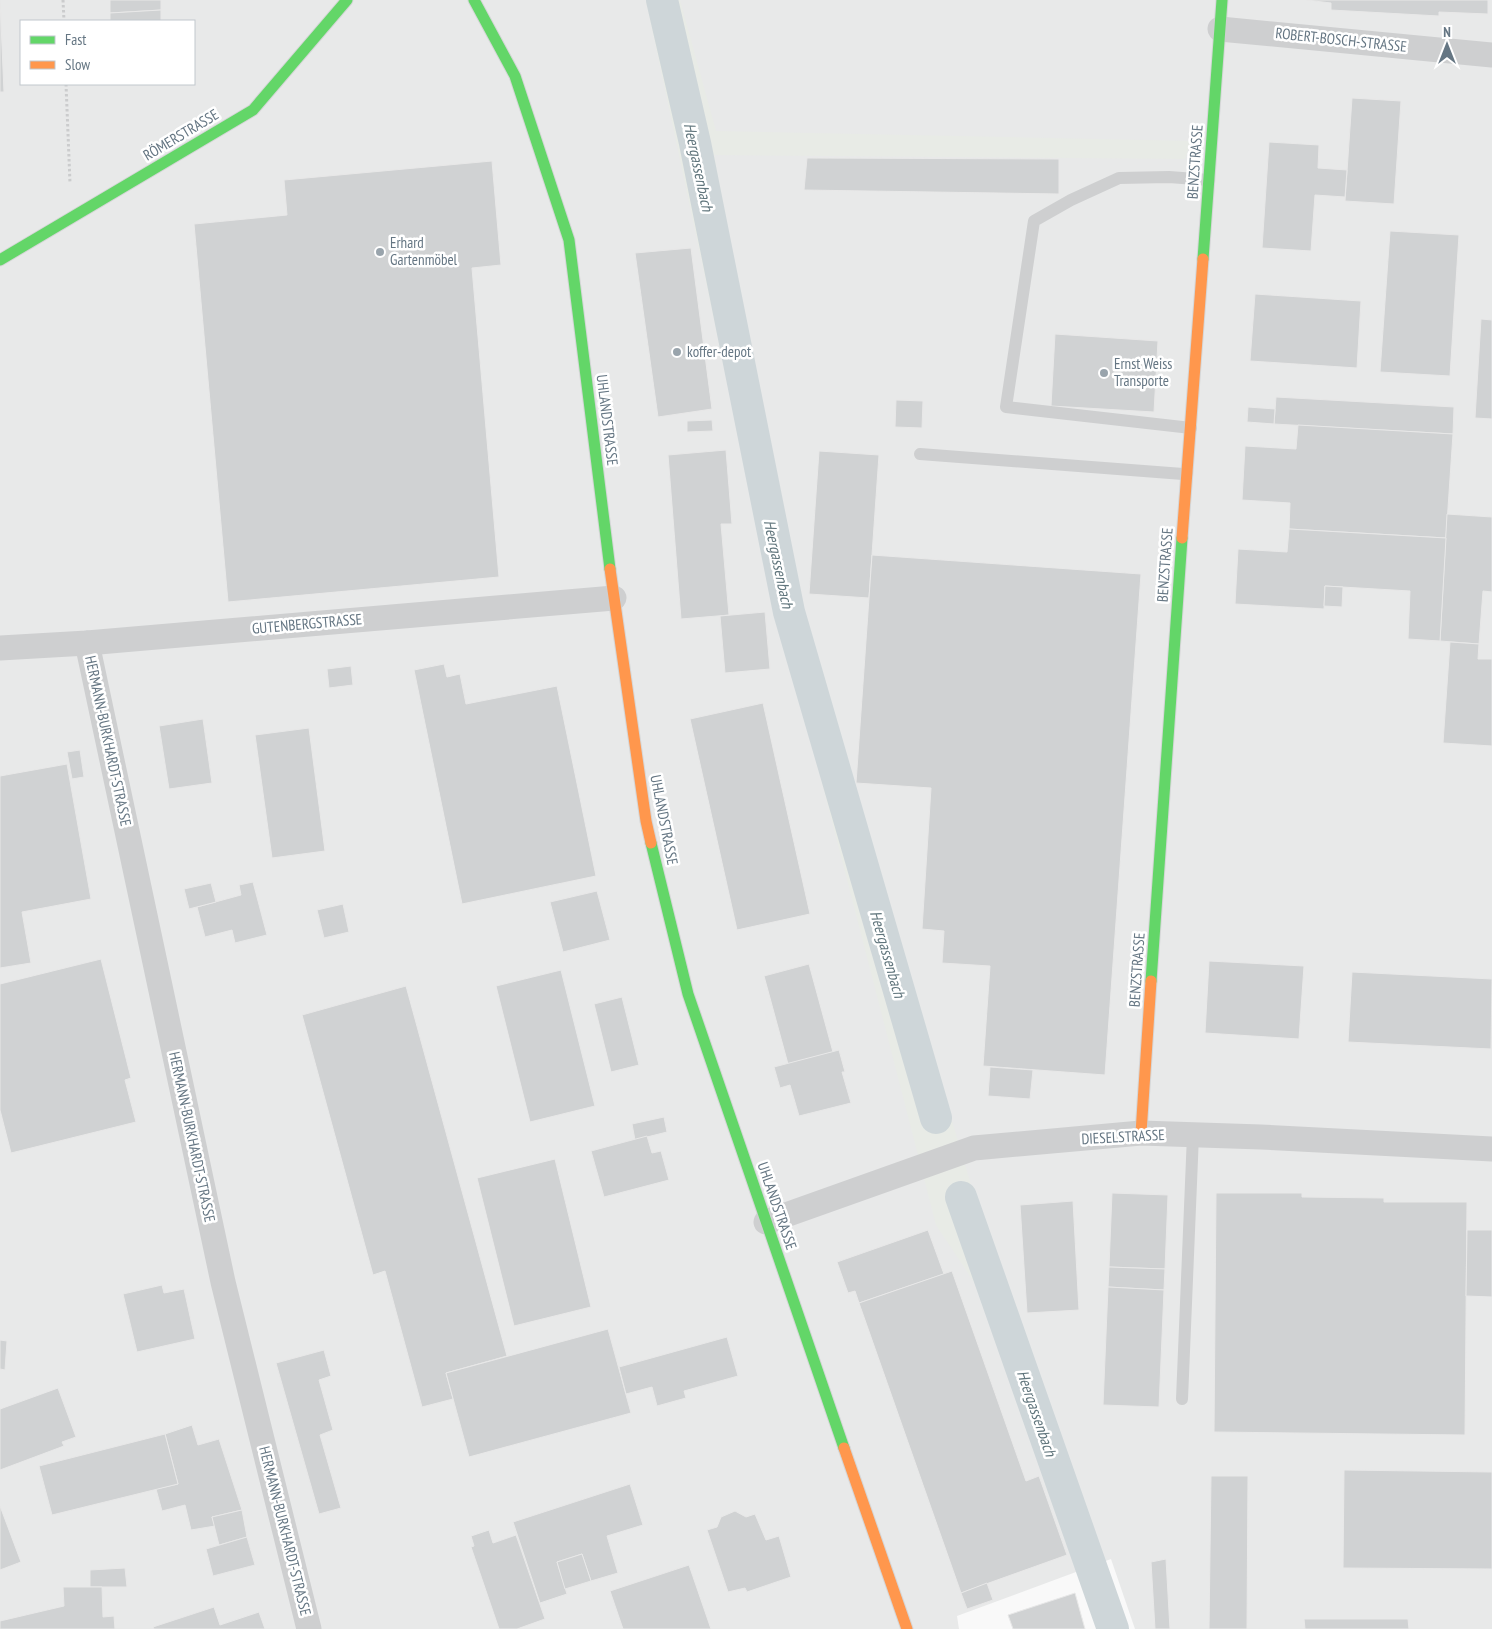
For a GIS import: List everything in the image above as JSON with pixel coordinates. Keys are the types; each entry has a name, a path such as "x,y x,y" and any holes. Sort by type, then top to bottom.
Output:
{"street":[{"name":"RÖMERSTRASSE","path":"0,260 253,110 347,0"},
{"name":"UHLANDSTRASSE","path":"474,0 515,76 569,240 614,598 646,821 685,984 907,1629"},
{"name":"BENZSTRASSE","path":"1141,1133 1222,0"},
{"name":"ROBERT-BOSCH-STRASSE","path":"1220,29 1492,55"},
{"name":"GUTENBERGSTRASSE","path":"0,648 86,643 614,598"},
{"name":"HERMANN-BURKHARDT-STRASSE","path":"86,643 223,1282 309,1629"},
{"name":"DIESELSTRASSE","path":"766,1222 974,1148 1141,1133 1492,1149"}],"lane":[{"path":"1191,428 1006,407 1034,221 1071,200 1118,178 1168,177 1209,180"},
{"path":"920,454 1187,473"},
{"path":"1182,1399 1193,1135"}],"path":[{"path":"63,0 64,20"},
{"path":"66,85 70,182 76,215"}],"shaded area":[{"path":"0,0 1492,0 1492,1629 1135,1629 1111,1559 957,1616 959,1629 0,1629"},
{"path":"646,0 680,0 716,131 1191,141 1185,159 714,155 797,599 1021,1353 936,1225 768,573"}],"building":[{"path":"0,0 4,92 0,92"},
{"path":"110,0 161,0 161,10 110,13"},
{"path":"1306,0 1488,0 1488,14 1439,12 1439,16 1331,10 1331,3"},
{"path":"161,10 161,20 110,20 110,13"},
{"path":"1352,98 1401,101 1394,204 1345,201"},
{"path":"1269,142 1319,145 1318,168 1347,170 1345,197 1315,195 1311,251 1262,248"},
{"path":"807,158 1059,159 1059,194 804,190"},
{"path":"492,161 501,265 472,268 499,577 228,602 194,224 287,215 284,180"},
{"path":"1390,231 1459,235 1450,376 1380,372"},
{"path":"691,248 712,409 658,417 635,253"},
{"path":"1255,294 1361,301 1357,368 1250,361"},
{"path":"1481,319 1492,320 1492,419 1475,418"},
{"name":"Ernst Weiss Transporte","path":"1055,334 1158,341 1154,412 1051,406"},
{"path":"1276,397 1454,407 1453,434 1274,424"},
{"path":"896,400 923,401 922,428 895,427"},
{"path":"1248,407 1275,409 1274,424 1247,422"},
{"path":"712,420 713,431 687,432 687,421"},
{"path":"1298,425 1453,434 1446,538 1289,529 1290,503 1242,500 1245,446 1296,449"},
{"path":"726,450 732,524 721,524 729,615 681,619 668,455"},
{"path":"819,451 879,455 869,598 809,594"},
{"path":"1447,514 1492,517 1492,592 1483,591 1479,644 1440,641"},
{"path":"1289,529 1446,538 1440,641 1408,639 1410,591 1325,586 1324,609 1235,604 1238,549 1287,552"},
{"path":"872,555 1141,574 1105,1075 983,1066 990,966 942,963 944,931 922,929 931,788 856,783"},
{"path":"1325,586 1343,587 1342,607 1324,606"},
{"path":"765,612 770,669 725,673 720,616"},
{"path":"1450,642 1479,644 1478,659 1492,659 1492,746 1443,743"},
{"path":"444,664 447,677 460,674 466,704 557,686 596,876 462,904 414,670"},
{"path":"351,666 353,685 329,688 327,669"},
{"path":"763,703 810,914 737,930 690,719"},
{"path":"203,719 212,783 169,789 159,726"},
{"path":"309,728 325,851 272,858 255,735"},
{"path":"80,750 84,777 72,779 67,752"},
{"path":"67,764 91,899 22,912 31,963 0,968 0,776"},
{"path":"253,882 267,935 235,943 232,930 205,937 197,907 241,895 239,885"},
{"path":"211,883 216,902 189,909 184,889"},
{"path":"597,891 610,940 563,952 550,902"},
{"path":"343,904 349,932 324,938 317,910"},
{"path":"101,959 131,1078 125,1080 136,1122 11,1153 0,1110 0,984"},
{"path":"1209,961 1304,966 1299,1039 1205,1033"},
{"path":"809,964 833,1052 788,1064 764,976"},
{"path":"561,970 595,1106 530,1122 496,986"},
{"path":"1352,972 1492,979 1491,1049 1348,1042"},
{"path":"406,986 507,1356 446,1373 453,1399 422,1407 385,1271 373,1275 302,1015"},
{"path":"622,997 639,1065 611,1072 594,1004"},
{"path":"839,1050 845,1072 842,1072 851,1103 799,1116 790,1085 780,1088 774,1067"},
{"path":"990,1067 1033,1070 1030,1099 988,1096"},
{"path":"664,1117 667,1132 635,1140 632,1124"},
{"path":"647,1136 652,1153 661,1151 669,1180 604,1197 591,1151"},
{"path":"555,1159 591,1307 514,1326 477,1178"},
{"path":"1112,1193 1168,1195 1165,1269 1109,1267"},
{"path":"1216,1193 1302,1193 1302,1197 1384,1198 1384,1202 1467,1202 1465,1435 1214,1432"},
{"path":"1073,1201 1079,1310 1027,1313 1020,1205"},
{"path":"928,1230 944,1274 859,1303 855,1291 848,1293 837,1262"},
{"path":"1467,1230 1492,1230 1492,1297 1466,1296"},
{"path":"1109,1267 1165,1269 1164,1290 1108,1287"},
{"path":"952,1271 1026,1481 1039,1476 1067,1555 961,1593 859,1303"},
{"path":"162,1285 164,1293 184,1289 195,1339 137,1352 123,1294"},
{"path":"1108,1287 1164,1290 1159,1407 1103,1405"},
{"path":"608,1329 631,1413 469,1457 446,1373"},
{"path":"727,1337 738,1376 684,1391 686,1398 657,1406 652,1387 626,1394 619,1367"},
{"path":"0,1340 7,1341 5,1370 0,1369"},
{"path":"324,1350 331,1376 319,1380 333,1430 320,1435 341,1508 319,1514 276,1363"},
{"path":"58,1388 76,1437 62,1442 64,1446 0,1470 0,1409"},
{"path":"192,1425 198,1445 219,1439 242,1510 212,1517 215,1526 191,1530 185,1505 162,1511 156,1489 178,1484 165,1434"},
{"path":"165,1434 178,1484 52,1515 39,1466"},
{"path":"1344,1470 1492,1472 1492,1569 1343,1568"},
{"path":"1211,1476 1248,1476 1247,1629 1209,1629"},
{"path":"630,1484 643,1525 607,1536 618,1573 591,1581 582,1554 557,1562 567,1594 540,1603 513,1522"},
{"path":"0,1506 21,1562 0,1570"},
{"path":"242,1510 247,1537 219,1545 212,1517"},
{"path":"735,1511 746,1517 755,1514 766,1540 779,1536 791,1577 747,1592 745,1588 728,1592 707,1530 717,1527 721,1517"},
{"path":"489,1530 493,1543 516,1535 545,1619 517,1629 499,1629 471,1547 474,1546 471,1536"},
{"path":"247,1537 255,1565 213,1576 206,1549"},
{"path":"582,1554 591,1581 565,1589 557,1562"},
{"path":"1166,1559 1170,1629 1155,1629 1151,1562"},
{"path":"689,1565 711,1629 623,1629 610,1591"},
{"path":"125,1568 127,1587 90,1587 90,1570"},
{"path":"987,1583 993,1600 967,1609 961,1593"},
{"path":"63,1587 102,1587 103,1617 114,1616 115,1629 0,1629 0,1621 64,1606"},
{"path":"1075,1593 1085,1629 1013,1629 1008,1615"},
{"path":"214,1607 220,1625 259,1612 265,1629 154,1629 153,1627"},
{"path":"1304,1619 1408,1619 1409,1629 1305,1629"}],"waterway":[{"name":"Heergassenbach","path":"662,0 695,143 789,612 936,1118"},
{"name":"Heergassenbach","path":"961,1197 1113,1629"}],"traffic: fast":[{"path":"0,260 253,110 347,0"},
{"path":"474,0 515,76 569,240 610,569"},
{"path":"1203,259 1222,0"},
{"path":"1151,981 1182,538"},
{"path":"651,843 688,994 844,1448"}],"traffic: slow":[{"path":"1182,538 1203,259"},
{"path":"610,569 646,821 651,843"},
{"path":"1141,1133 1151,981"},
{"path":"844,1448 907,1629"}],"place":[{"name":"Erhard Gartenmöbel","path":"380,252"},
{"name":"koffer-depot","path":"677,352"},
{"name":"Ernst Weiss Transporte","path":"1104,373"}]}
